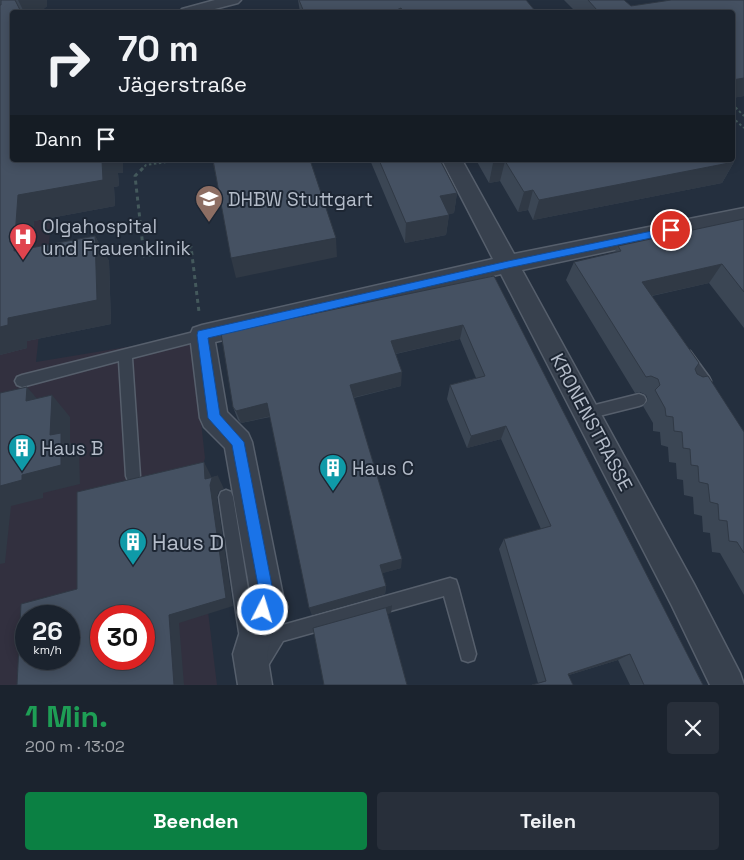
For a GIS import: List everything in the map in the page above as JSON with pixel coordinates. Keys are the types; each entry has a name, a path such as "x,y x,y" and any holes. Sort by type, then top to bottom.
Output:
{"street":[{"path":"195,10 233,0"},
{"name":"KRONENSTRASSE","path":"453,162 683,595 728,685"},
{"path":"253,671 267,596 238,442 214,418 202,335 508,264 744,215"}],"lane":[{"path":"22,381 202,335"},
{"path":"676,342 704,381 690,386"},
{"path":"125,355 133,476"},
{"path":"587,413 639,400"},
{"path":"226,497 253,671"},
{"path":"253,671 278,634 450,586 468,654"}],"path":[{"path":"735,107 744,116"},
{"path":"167,162 146,165 135,176 144,256 191,247 202,335"}],"shaded area":[{"path":"0,156 10,159 10,162 58,162 36,362 169,340 192,340 205,458 194,496 217,685 0,685"}],"building":[{"path":"1,0 15,0 20,10 10,10 10,162 102,162 103,180 18,195 14,251 95,236 97,300 8,318 8,325 0,327 0,5"},
{"path":"299,0 526,0 534,10 402,10 401,8 396,10 303,10"},
{"path":"588,0 624,0 631,6 671,0 744,0 744,78 735,80 735,10 597,10"},
{"path":"213,162 311,162 336,238 231,258"},
{"path":"380,162 441,162 457,193 440,196 449,215 406,223"},
{"path":"506,162 734,162 539,200 533,190 524,192"},
{"path":"744,219 744,292 722,264 642,282 699,363 695,369 697,374 703,377 708,376 744,432 744,553 737,542 729,541 727,521 719,520 718,504 710,502 708,484 699,482 698,466 691,465 690,449 683,448 682,432 674,431 673,417 666,416 665,408 655,390 660,385 658,379 651,376 646,377 574,262 621,251 618,246"},
{"path":"494,276 703,685 644,685 630,654 568,674 573,685 532,685 546,681 504,539 551,526 506,426 471,436 450,385 485,376 463,325 391,341 402,372 350,385 402,559 380,565 386,586 309,608 267,403 236,411 233,407 221,333"},
{"name":"Haus B","path":"27,387 26,401 52,395 50,435 61,433 61,465 22,475 22,480 0,486 0,393"},
{"path":"204,462 205,479 218,476 212,478 210,485 226,598 169,615 174,685 17,685 18,670 80,670 80,605 21,605 77,589 77,492"},
{"path":"392,606 386,608 407,685 324,685 313,628"}],"place":[{"name":"DHBW Stuttgart","path":"209,223"},
{"name":"Olgahospital und Frauenklinik","path":"23,261"},
{"name":"Haus B","path":"22,472"},
{"name":"Haus C","path":"333,492"},
{"name":"Haus D","path":"133,566"}],"route":[{"path":"263,610 267,596 238,442 214,418 202,335 508,264 671,230"}]}
